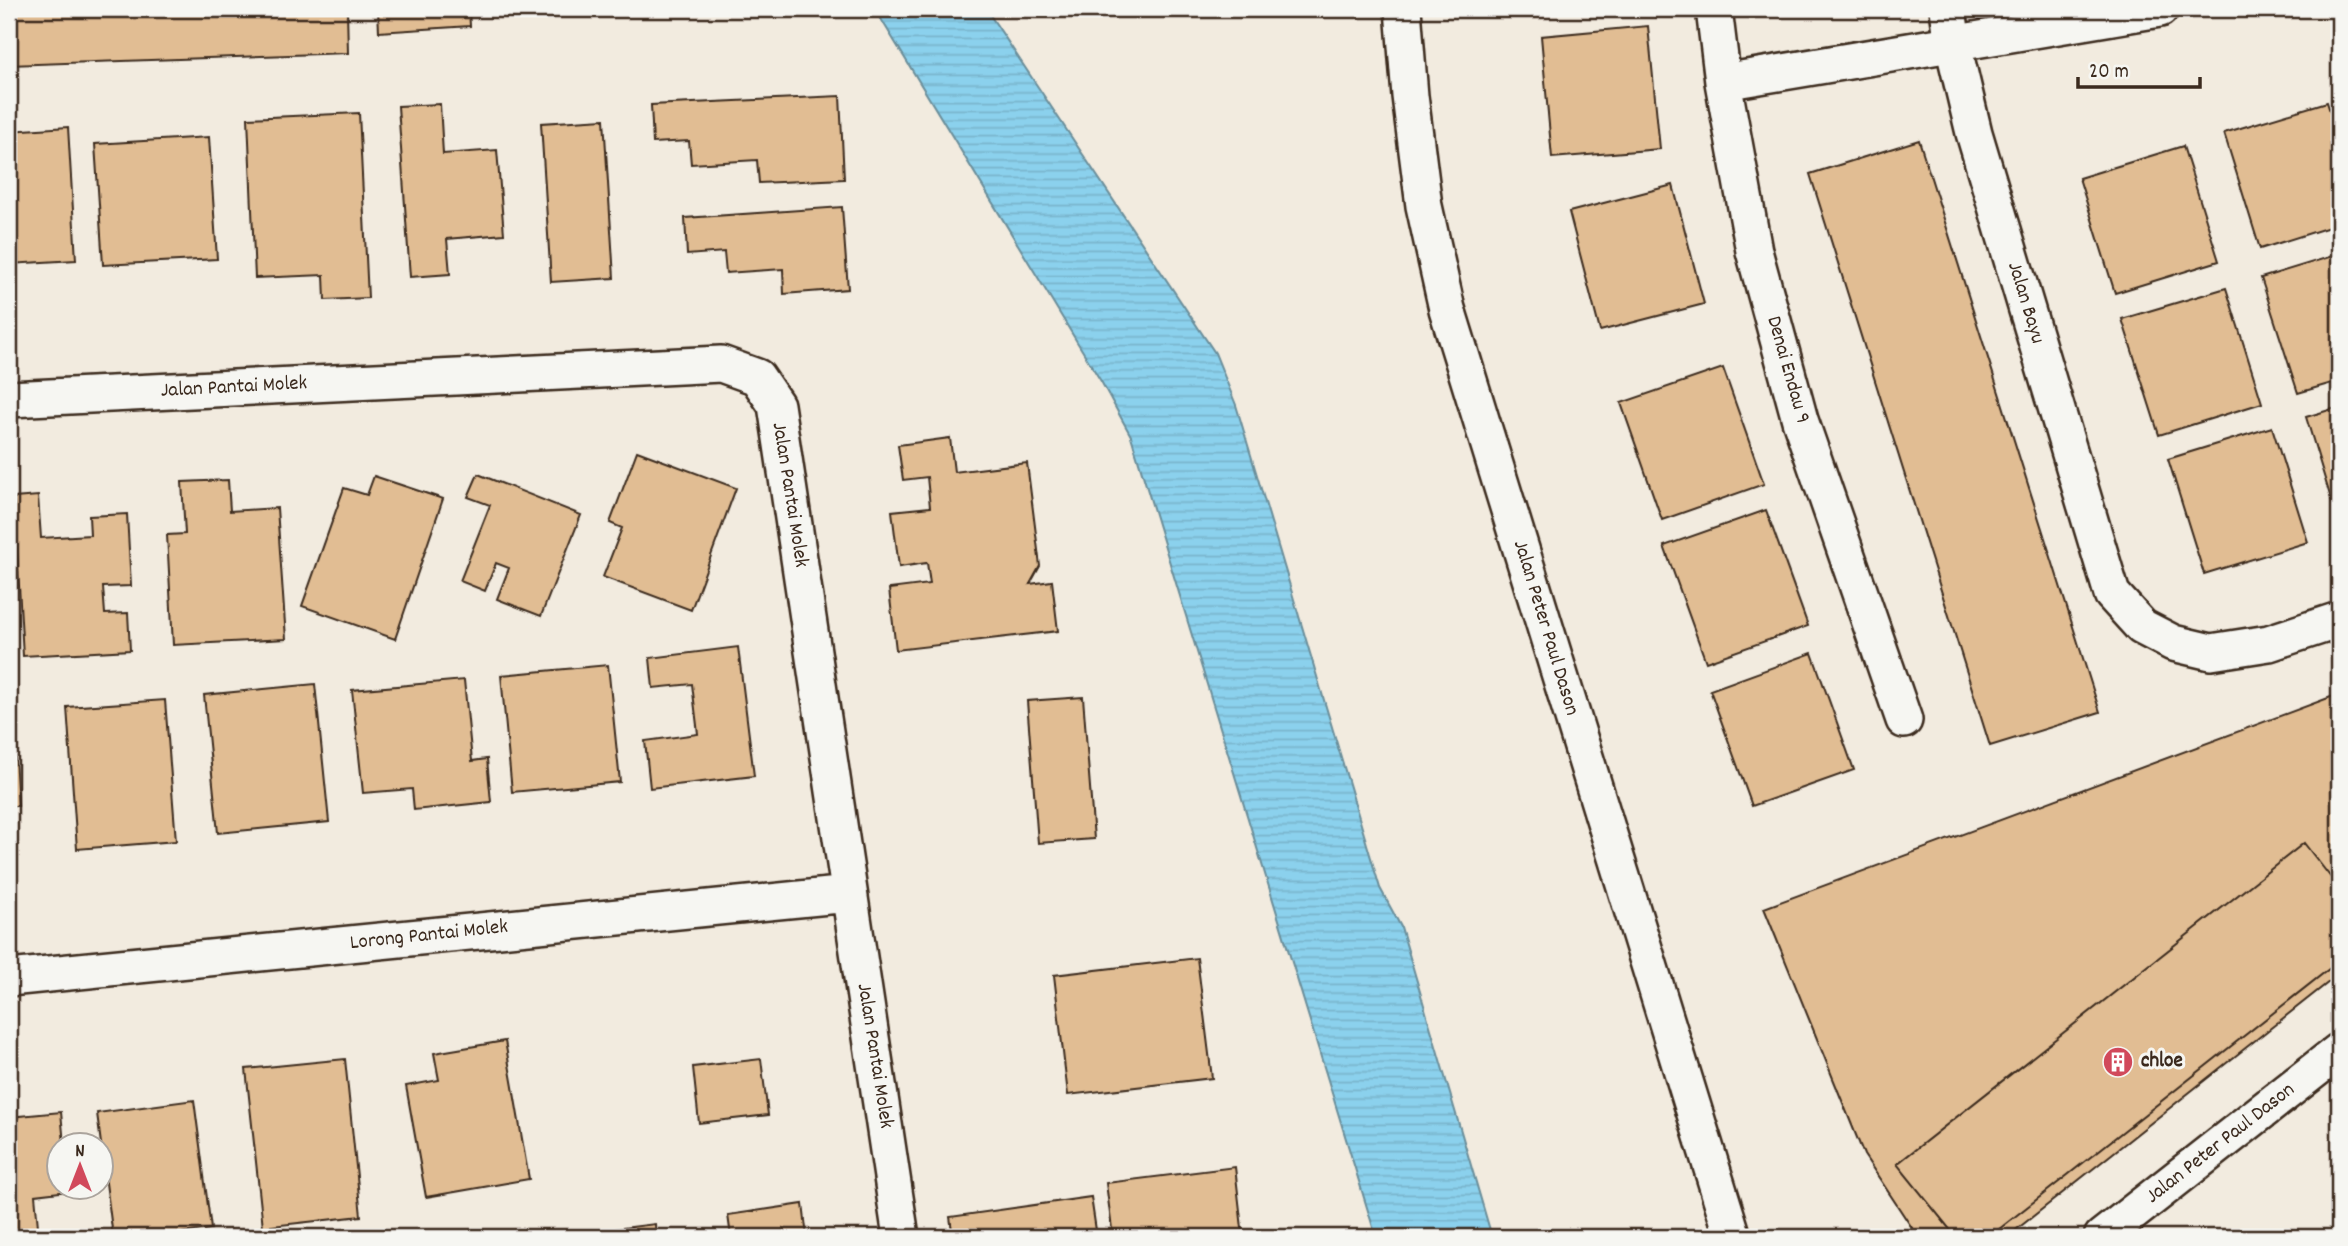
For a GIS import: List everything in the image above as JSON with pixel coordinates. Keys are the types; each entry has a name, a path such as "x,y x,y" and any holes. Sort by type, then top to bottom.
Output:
{"street":[{"name":"Jalan Peter Paul Dason","path":"1403,9 1410,96 1424,206 1447,309 1733,1237"},
{"name":"Denai Endau 9","path":"1714,9 1723,82 1754,251 1800,420 1904,720"},
{"name":"Jalan Bayu","path":"1948,9 1953,45 1974,133 2112,594 2142,627 2173,643 2210,652 2269,643 2339,620"},
{"path":"1723,82 2160,9"},
{"name":"Jalan Pantai Molek","path":"9,399 721,364 757,377 776,405 901,1237"},
{"name":"Lorong Pantai Molek","path":"9,978 849,894"},
{"name":"Jalan Peter Paul Dason","path":"2102,1237 2339,1051"}],"water":[{"path":"875,9 986,9 1215,353 1236,405 1380,888 1401,927 1492,1237 1376,1237 1131,436 1102,383"}],"building":[{"path":"347,9 348,53 9,65 9,11"},
{"path":"378,9 469,9 470,26 379,32"},
{"path":"1648,26 1660,149 1552,158 1541,36"},
{"path":"840,96 844,179 759,183 757,160 691,164 689,141 653,143 651,105"},
{"path":"2327,102 2339,140 2339,224 2260,249 2224,133"},
{"path":"440,104 443,154 497,150 504,234 447,239 450,274 410,277 398,106"},
{"path":"359,113 368,298 325,300 324,275 255,278 248,118"},
{"path":"604,119 614,278 551,282 541,123"},
{"path":"68,127 76,260 9,264 9,131"},
{"path":"209,137 217,259 103,265 95,144"},
{"path":"1919,140 2100,712 1990,746 1810,174"},
{"path":"2183,146 2219,261 2115,293 2079,178"},
{"path":"1673,185 1704,304 1600,331 1569,212"},
{"path":"842,207 848,289 784,294 783,269 726,273 724,252 687,255 685,218"},
{"path":"2339,254 2339,381 2298,393 2261,278"},
{"path":"2226,288 2262,403 2159,435 2122,319"},
{"path":"1723,368 1764,484 1662,520 1621,403"},
{"path":"2339,407 2339,525 2306,417"},
{"path":"2272,427 2308,542 2204,574 2168,459"},
{"path":"950,438 954,472 1027,463 1040,566 1030,584 1052,581 1058,631 896,650 889,589 930,584 927,563 899,567 892,511 930,507 927,477 903,480 898,445"},
{"path":"637,451 736,488 691,610 603,577 622,528 610,523"},
{"path":"478,474 581,515 541,616 497,599 509,568 496,563 485,591 460,581 490,505 468,497"},
{"path":"374,476 443,499 395,639 302,606 344,488 367,495"},
{"path":"228,480 230,511 277,508 286,639 173,645 167,535 185,534 182,482"},
{"path":"38,496 41,538 90,535 89,516 127,514 131,586 103,587 105,614 128,613 130,650 23,656 14,498"},
{"path":"1766,510 1808,626 1706,662 1664,546"},
{"path":"738,647 754,776 650,788 645,741 698,734 692,684 653,688 650,658"},
{"path":"1812,653 1854,770 1752,806 1710,690"},
{"path":"608,665 620,782 512,792 501,675"},
{"path":"464,680 472,761 487,759 491,802 414,810 412,789 363,793 352,690"},
{"path":"315,684 329,822 218,833 204,695"},
{"path":"2339,694 2339,974 2007,1237 1918,1237 1864,1155 1764,908"},
{"path":"1083,697 1094,839 1038,843 1027,701"},
{"path":"165,700 176,841 77,849 67,707"},
{"path":"9,722 13,722 18,806 9,806"},
{"name":"chloe","path":"2304,843 2339,888 2339,961 1989,1237 1956,1237 1897,1164"},
{"path":"1197,958 1212,1078 1068,1095 1054,975"},
{"path":"505,1041 529,1179 426,1197 406,1086 439,1080 434,1053"},
{"path":"345,1059 361,1216 263,1227 246,1069"},
{"path":"761,1059 768,1115 699,1123 693,1067"},
{"path":"194,1100 211,1229 150,1237 113,1237 108,1200 116,1200 116,1130 99,1130 97,1113"},
{"path":"61,1112 63,1130 46,1130 46,1194 35,1195 39,1237 9,1237 9,1117"},
{"path":"1235,1167 1243,1237 1113,1237 1106,1183"},
{"path":"1091,1197 1097,1237 953,1237 950,1217"},
{"path":"803,1204 807,1237 731,1237 728,1215"},
{"path":"655,1224 656,1237 590,1237 589,1232"},
{"path":"526,1231 527,1237 475,1237"}],"place":[{"name":"chloe","path":"2118,1062"}]}
